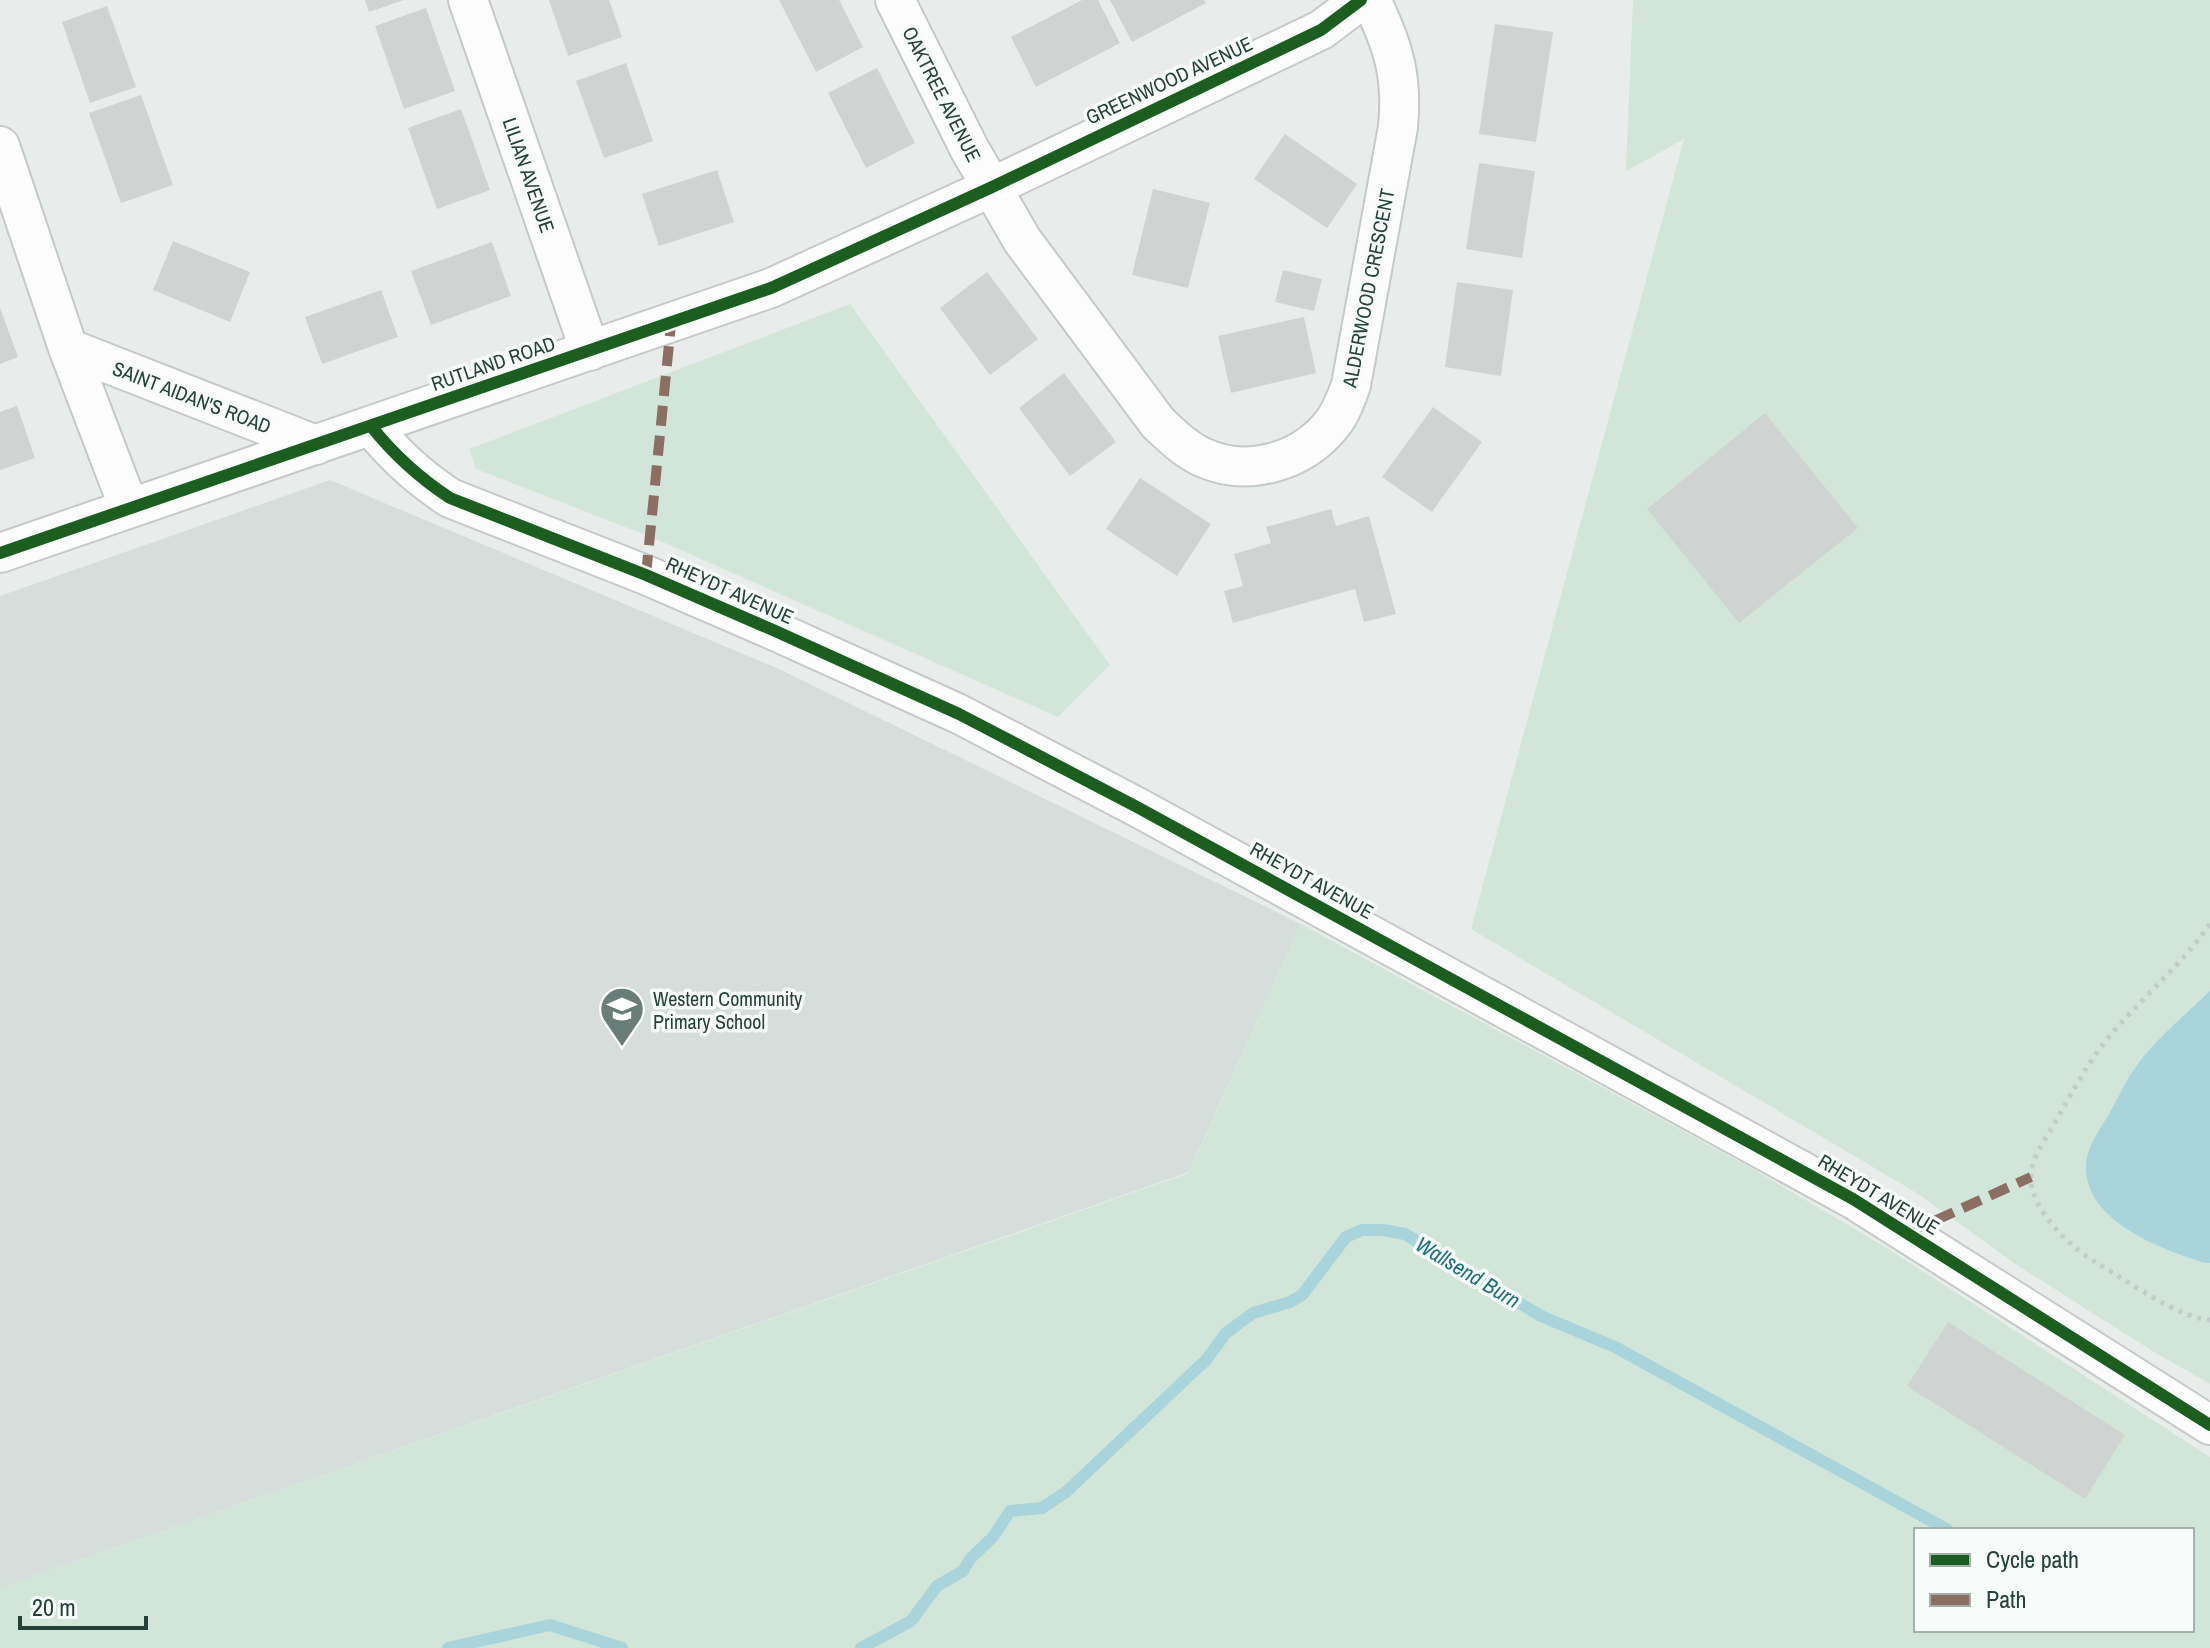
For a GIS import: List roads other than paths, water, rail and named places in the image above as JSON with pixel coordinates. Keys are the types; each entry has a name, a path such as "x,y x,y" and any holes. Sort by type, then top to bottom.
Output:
{"street":[{"name":"LILIAN AVENUE","path":"468,0 590,351"},
{"name":"OAKTREE AVENUE","path":"895,0 990,188"},
{"name":"GREENWOOD AVENUE","path":"990,188 1321,30 1361,0"},
{"name":"ALDERWOOD CRESCENT","path":"990,188 1022,240 1158,423 1174,439 1188,450 1220,463 1249,466 1287,458 1317,439 1332,424 1344,405 1351,385 1371,279 1401,98 1398,68 1386,31 1371,0"},
{"name":"SAINT AIDAN'S ROAD","path":"0,146 68,348 129,508"},
{"name":"RUTLAND ROAD","path":"0,553 771,288 990,188"},
{"name":"SAINT AIDAN'S ROAD","path":"68,348 316,445"},
{"name":"RHEYDT AVENUE","path":"371,426 393,454 450,498 646,575 787,636 959,714 1137,807 1853,1199 2210,1425"}],"water":[{"path":"2210,991 2210,1263 2205,1263 2147,1241 2111,1217 2097,1202 2088,1184 2086,1164 2094,1138 2133,1071 2159,1039"}],"waterway":[{"name":"Wallsend Burn","path":"861,1648 911,1621 937,1586 963,1571 970,1559 993,1537 1010,1511 1042,1508 1066,1492 1206,1360 1226,1333 1253,1313 1290,1302 1302,1295 1346,1237 1362,1230 1405,1234 1541,1316 1615,1347 1944,1528"},
{"name":"Wallsend Burn","path":"448,1648 550,1625 622,1648"}],"place":[{"name":"Western Community Primary School","path":"622,1048"}]}
